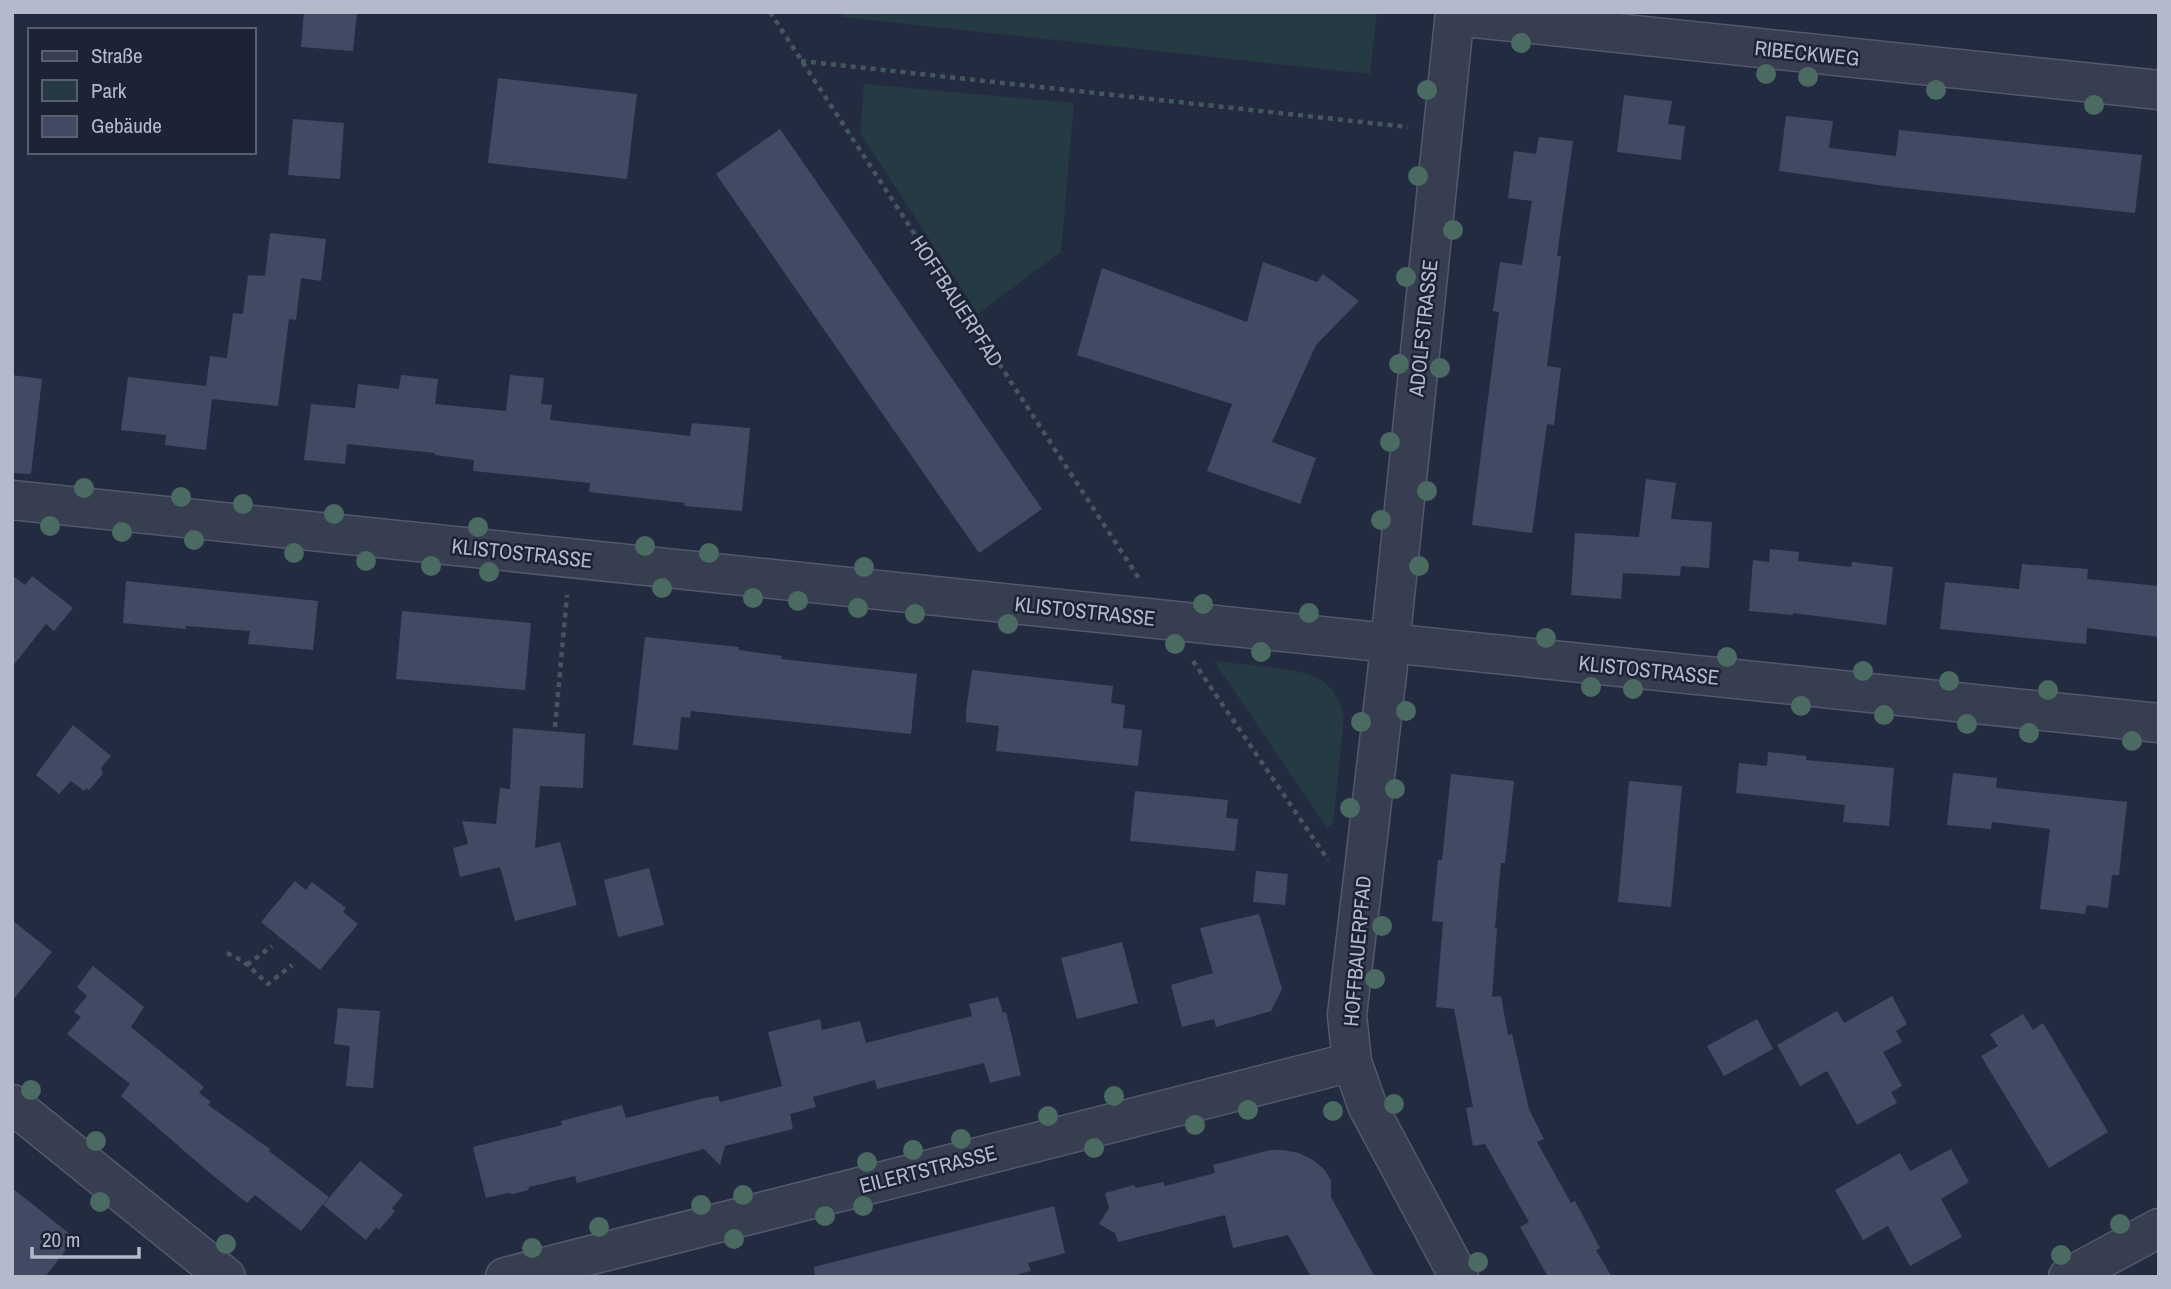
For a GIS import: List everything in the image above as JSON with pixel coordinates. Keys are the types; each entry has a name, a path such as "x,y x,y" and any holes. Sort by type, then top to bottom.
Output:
{"street":[{"name":"RIBECKWEG","path":"1455,14 2159,90"},
{"name":"ADOLFSTRASSE","path":"1390,643 1455,14"},
{"name":"KLISTOSTRASSE","path":"12,500 2159,723"},
{"name":"HOFFBAUERPFAD","path":"1390,643 1347,1014 1352,1062 1367,1105 1459,1277"},
{"name":"EILERTSTRASSE","path":"505,1277 1352,1062"},
{"path":"12,1104 226,1277"},
{"path":"2068,1277 2159,1228"}],"path":[{"name":"HOFFBAUERPFAD","path":"769,12 1145,588"},
{"path":"800,61 1415,128"},
{"path":"555,727 568,587"},
{"name":"HOFFBAUERPFAD","path":"1187,652 1336,871"},
{"path":"247,965 272,946"},
{"path":"227,953 247,965 268,984 292,965"}],"green space":[{"path":"842,12 1377,12 1370,74 842,17"},
{"path":"864,84 1074,103 1061,252 978,314 860,133"},
{"path":"1214,661 1307,674 1327,684 1334,693 1344,718 1333,823 1327,828"}],"building":[{"path":"304,12 357,12 353,51 301,47"},
{"path":"498,78 637,94 627,179 488,163"},
{"path":"1624,95 1672,101 1668,124 1685,126 1681,160 1617,152"},
{"path":"1786,116 1833,121 1829,148 1896,156 1899,130 2142,155 2135,213 1893,187 1779,171"},
{"path":"293,119 344,123 340,179 288,175"},
{"path":"780,129 1042,509 979,553 716,174"},
{"path":"1539,137 1573,141 1557,256 1561,256 1547,366 1561,368 1554,425 1547,424 1532,533 1472,525 1499,312 1493,311 1500,262 1522,265 1532,201 1508,198 1514,151 1536,154"},
{"path":"270,233 326,239 321,281 301,278 296,320 289,319 278,406 212,399 206,450 165,445 166,435 121,430 128,377 206,386 210,356 227,358 233,313 243,314 248,275 265,276"},
{"path":"1263,262 1317,282 1323,274 1359,301 1316,345 1272,442 1316,458 1300,504 1207,471 1232,404 1077,355 1102,268 1247,322"},
{"path":"12,375 42,379 31,474 12,473"},
{"path":"401,375 438,379 435,404 506,411 510,375 544,378 541,404 552,405 550,420 690,436 692,423 750,428 742,511 684,506 685,503 589,492 590,483 473,471 474,460 435,453 347,444 345,464 304,460 311,404 355,408 358,384 399,389"},
{"path":"1646,479 1676,483 1671,519 1712,522 1709,568 1681,566 1680,576 1623,573 1621,599 1571,595 1575,533 1639,537"},
{"path":"1770,549 1799,552 1798,561 1851,567 1852,562 1893,567 1886,625 1793,613 1749,611 1753,560 1769,562"},
{"path":"2022,564 2088,569 2087,579 2159,586 2159,637 2087,628 2086,644 1940,629 1945,582 2019,589"},
{"path":"12,575 25,585 32,576 73,608 54,631 46,624 12,667"},
{"path":"126,581 318,601 313,650 248,644 250,631 123,623"},
{"path":"402,611 531,623 525,690 396,679"},
{"path":"645,637 739,647 739,650 782,656 781,659 917,674 911,734 691,711 690,718 681,717 678,750 633,745"},
{"path":"972,670 1113,686 1111,703 1125,705 1123,728 1142,730 1138,766 996,751 999,726 966,722"},
{"path":"73,725 111,756 101,768 103,774 89,790 86,788 84,791 71,781 59,794 36,775"},
{"path":"513,728 585,734 583,788 540,786 535,848 560,842 577,905 515,921 500,867 460,877 453,848 468,844 462,821 496,824 500,788 510,789"},
{"path":"1768,752 1806,756 1806,760 1894,768 1889,826 1843,822 1845,805 1736,793 1739,763 1767,766"},
{"path":"1953,773 1997,778 1996,788 2127,802 2119,875 2112,875 2108,908 2087,905 2085,914 2040,909 2050,829 1992,822 1991,829 1947,825"},
{"path":"1451,774 1514,781 1505,863 1501,863 1492,997 1501,996 1508,1035 1512,1034 1529,1109 1544,1139 1537,1142 1571,1203 1575,1201 1600,1248 1596,1250 1612,1277 1548,1277 1520,1227 1529,1222 1485,1144 1473,1146 1466,1108 1473,1107 1454,1009 1436,1007 1443,922 1432,921"},
{"path":"1629,781 1682,786 1671,907 1618,902"},
{"path":"1135,791 1228,800 1226,818 1238,819 1235,851 1130,841"},
{"path":"649,868 664,925 618,937 604,880"},
{"path":"1256,871 1288,874 1285,905 1253,902"},
{"path":"295,881 306,890 312,882 346,908 343,912 358,924 320,970 261,922"},
{"path":"1259,914 1282,989 1271,1011 1216,1027 1214,1019 1182,1027 1171,985 1213,973 1200,928"},
{"path":"12,920 52,952 12,1001"},
{"path":"1122,942 1138,1003 1077,1019 1061,958"},
{"path":"93,966 144,1007 131,1027 204,1087 199,1093 211,1102 208,1105 270,1149 269,1151 329,1197 301,1231 255,1195 247,1203 205,1169 121,1096 130,1084 67,1034 81,1017 74,1012 87,996 77,987"},
{"path":"1892,996 1907,1024 1896,1031 1902,1042 1883,1052 1902,1086 1891,1092 1897,1103 1857,1125 1827,1071 1800,1086 1777,1045 1837,1011 1844,1023"},
{"path":"998,997 1003,1013 1006,1012 1021,1075 990,1083 984,1063 877,1089 875,1080 813,1097 816,1107 790,1114 793,1129 725,1146 720,1165 704,1149 577,1183 575,1176 529,1187 528,1190 513,1194 486,1198 473,1147 562,1125 561,1121 622,1105 626,1118 705,1098 718,1096 720,1102 782,1086 768,1032 820,1019 822,1030 860,1021 866,1043 972,1016 969,1004"},
{"path":"338,1008 380,1011 373,1088 346,1086 350,1046 334,1044"},
{"path":"2023,1014 2033,1030 2043,1023 2108,1132 2049,1168 1981,1056 1998,1046 1990,1034"},
{"path":"1757,1019 1773,1049 1724,1076 1707,1046"},
{"path":"1951,1149 1969,1182 1941,1199 1962,1237 1910,1266 1888,1226 1863,1240 1835,1190 1900,1153 1910,1171"},
{"path":"1270,1150 1299,1153 1325,1170 1331,1181 1331,1197 1375,1277 1311,1277 1288,1235 1233,1248 1225,1215 1118,1242 1115,1233 1099,1224 1109,1208 1105,1193 1134,1185 1136,1188 1163,1182 1165,1186 1215,1173 1213,1165"},
{"path":"360,1161 403,1195 392,1208 395,1211 379,1230 376,1227 366,1240 323,1205"},
{"path":"12,1188 75,1238 45,1277 12,1277"},
{"path":"1054,1206 1065,1253 1028,1263 1031,1271 1008,1277 815,1277 814,1267"}]}
